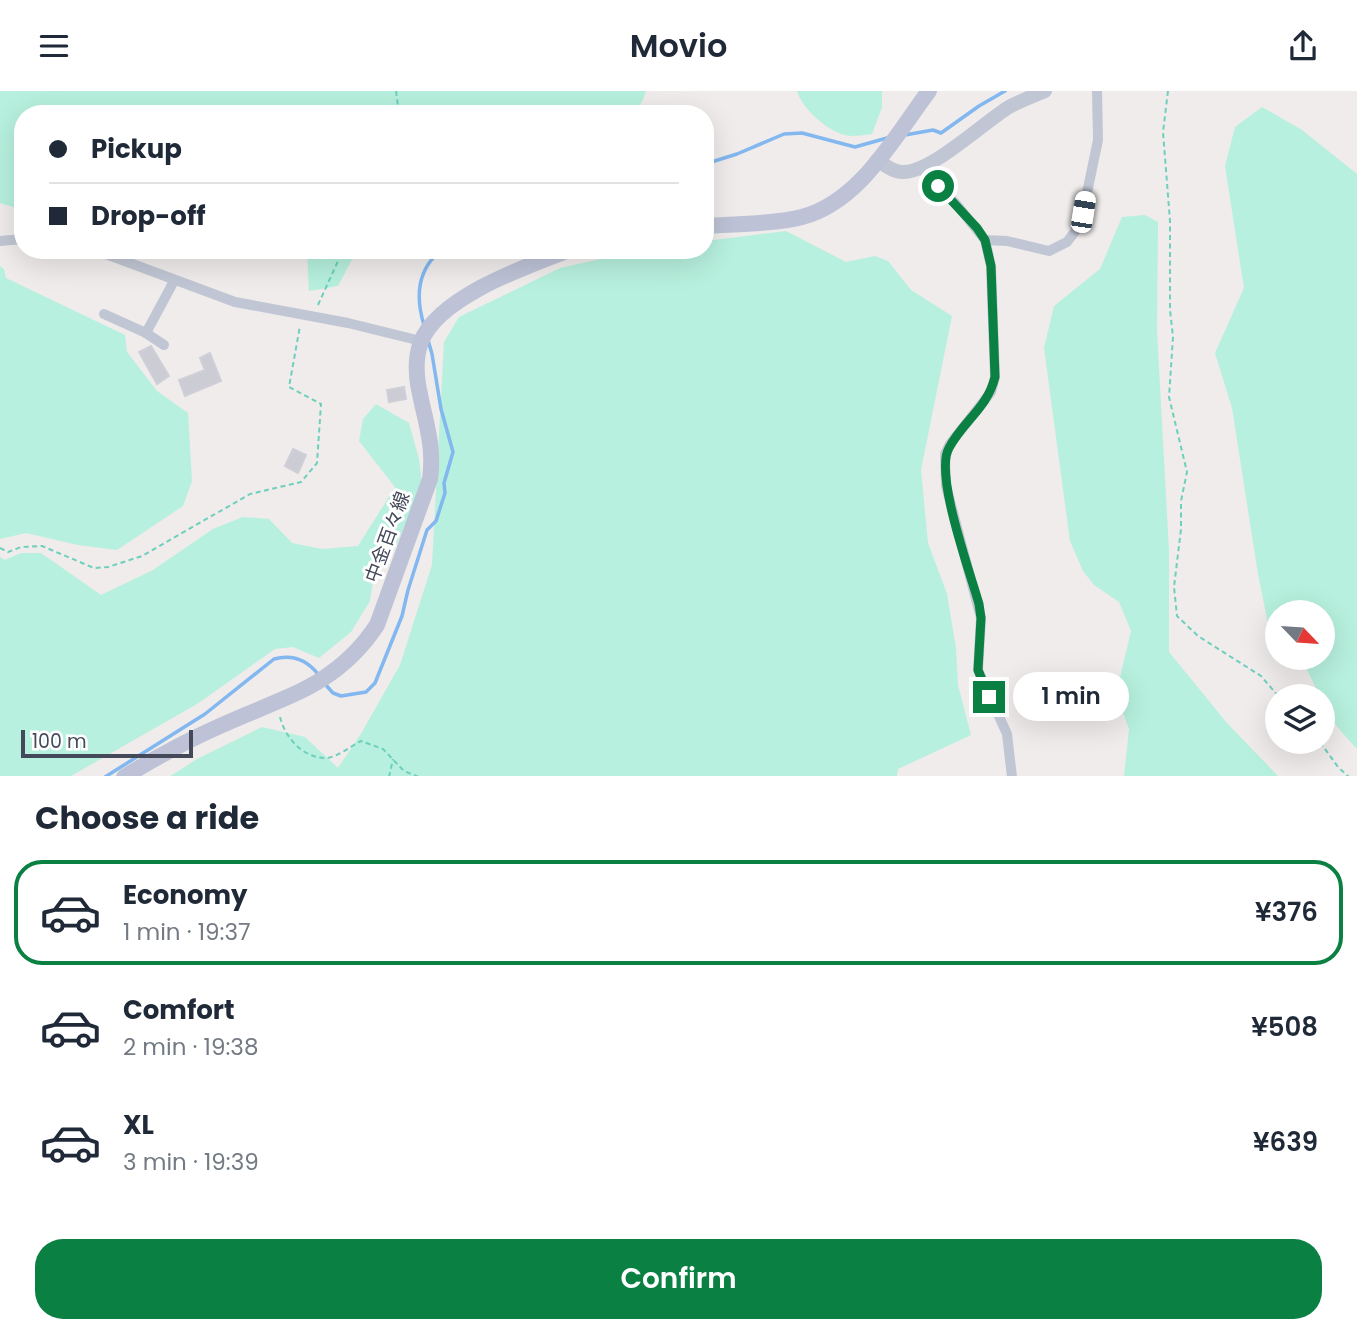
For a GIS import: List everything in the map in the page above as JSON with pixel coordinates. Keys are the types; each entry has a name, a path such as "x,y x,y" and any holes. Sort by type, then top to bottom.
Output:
{"main road":[{"path":"714,225 800,218 825,208 846,194 881,155 929,91"},
{"name":"中金百々線","path":"124,776 169,750 314,686 363,646 377,625 430,479 433,459 429,427 418,384 417,364 421,341 435,320 455,303 510,273 546,259"}],"street":[{"path":"881,155 895,171 905,173 939,158 1009,107 1045,91"},
{"path":"985,240 1007,241 1049,251 1067,242 1077,229 1098,140 1097,91"},
{"path":"919,167 957,205 985,240 991,266 995,377 991,392 950,444 944,465 946,486 981,618 978,670 1007,734 1012,776"},
{"path":"118,259 235,302 421,341"},
{"path":"146,333 174,281"},
{"path":"104,314 146,333 164,345"}],"path":[{"path":"1168,91 1163,132 1170,221 1170,310 1173,337 1169,397 1187,473 1181,501 1181,529 1174,587 1177,615 1198,636 1261,676 1268,684"},
{"path":"316,317 317,308 339,259"},
{"path":"0,548 8,551 42,546 94,568 108,567 142,556 250,493 301,482 317,463 321,404 289,387 302,314"},
{"path":"275,702 284,731 305,754 327,758 360,741 383,749 404,771 419,776"},
{"path":"1329,754 1349,776"},
{"path":"389,776 393,758"}],"green space":[{"path":"0,91 646,91 639,105 14,105 14,207 0,203"},
{"path":"797,91 882,91 882,107 872,134 850,136 834,131 818,120"},
{"path":"1262,107 1302,130 1357,174 1357,749 1335,723 1335,684 1314,684 1307,670 1335,670 1335,600 1265,600 1265,609 1258,574 1232,408 1215,353 1244,288 1225,166 1235,127"},
{"path":"1145,215 1158,222 1157,331 1169,551 1169,652 1227,723 1278,776 1124,776 1129,729 1116,694 1131,631 1119,602 1094,585 1083,571 1070,541 1044,348 1054,306 1100,269 1122,217"},
{"path":"786,231 846,262 875,256 888,261 911,290 952,316 921,470 928,543 947,594 956,648 958,685 971,735 898,769 897,776 171,776 197,759 262,727 305,737 338,768 362,732 400,665 432,565 444,342 459,317 560,268 600,259 714,259 714,240"},
{"path":"307,259 352,259 338,286 309,291"},
{"path":"0,266 4,269 6,278 125,335 127,352 157,391 188,413 192,481 183,506 117,550 78,545 26,533 0,539"},
{"path":"376,404 409,423 419,459 422,484 393,553 375,567 370,601 351,632 319,658 293,647 275,649 197,704 71,776 0,776 0,557 5,560 21,553 41,553 101,595 153,570 213,529 243,517 269,519 292,543 322,549 358,546 395,487 359,441 363,419"}],"building":[{"path":"151,346 169,376 157,384 139,352"},
{"path":"210,353 221,381 185,396 179,380 205,370 200,358"},
{"path":"404,387 406,399 389,402 387,390"},
{"path":"293,449 306,455 298,473 285,466"}],"waterway":[{"path":"905,135 933,130 941,133 1005,91"},
{"path":"714,161 784,134 802,133 855,147 887,138"},
{"path":"424,325 419,304 420,284 432,259"},
{"path":"324,683 333,693 341,696 366,692 375,683 402,616 427,530 436,521 445,493 444,483 453,452 441,409 428,340"},
{"path":"107,776 205,714 274,659 298,659 318,674"}],"route":[{"path":"938,186 985,240 991,266 995,377 991,392 950,444 944,465 946,486 979,604 981,618 978,670 989,697"}]}
